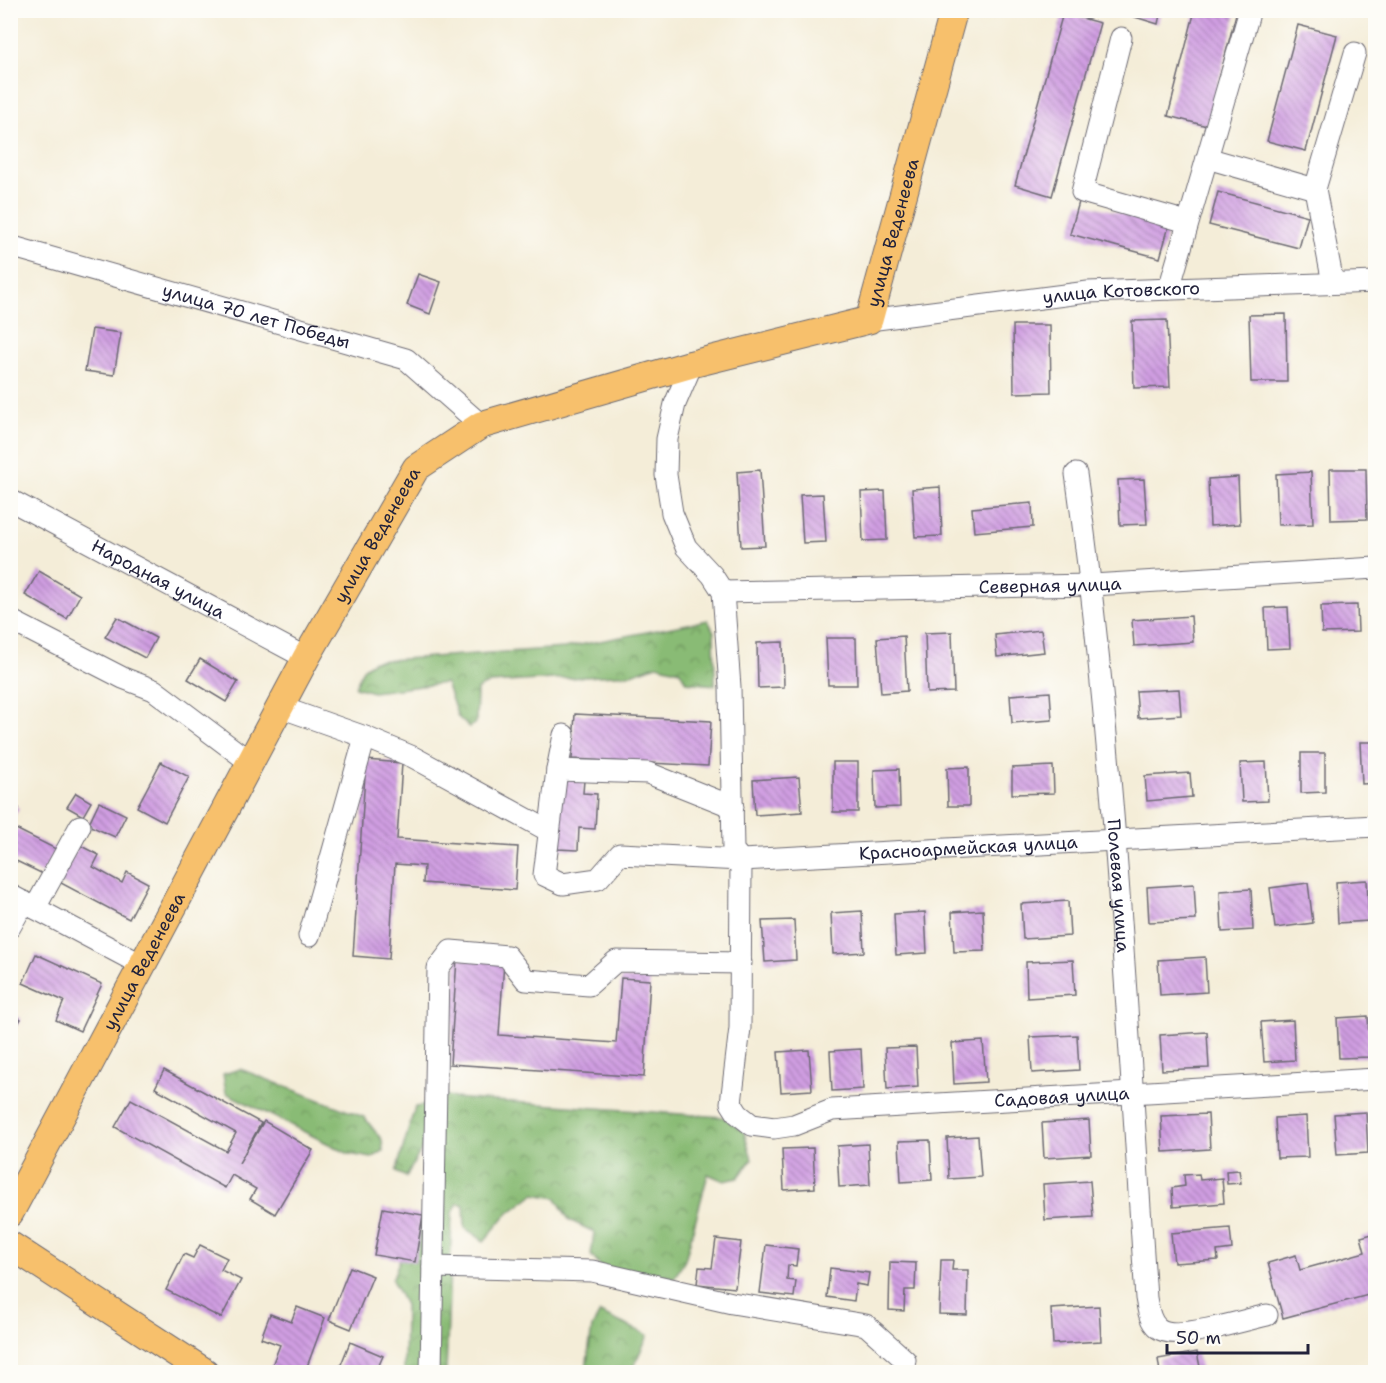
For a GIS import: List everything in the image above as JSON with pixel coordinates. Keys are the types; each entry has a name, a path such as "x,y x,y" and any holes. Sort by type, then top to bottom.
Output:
{"main road":[{"name":"улица Веденеева","path":"10,1213 144,966 306,658 416,468 481,424 692,364 869,320 954,10"},
{"path":"10,1245 205,1372"}],"street":[{"path":"1169,290 1248,17"},
{"path":"1121,38 1082,192 1187,222"},
{"path":"1334,283 1315,189 1355,53"},
{"path":"1207,158 1315,189"},
{"name":"улица 70 лет Победы","path":"10,246 406,359 481,424"},
{"name":"улица Котовского","path":"869,320 1088,292 1376,282"},
{"path":"431,1372 438,968 451,951 507,956 526,980 589,985 616,961 741,963 741,860 733,850 730,687 723,592 712,575 686,547 672,513 666,475 667,439 675,404 692,364"},
{"name":"Полевая улица","path":"1077,474 1092,585 1114,842 1146,1298 1150,1318 1158,1329 1174,1333 1267,1315"},
{"name":"Народная улица","path":"10,500 306,658"},
{"name":"Северная улица","path":"723,592 1092,585 1376,568"},
{"path":"10,620 123,678 154,690 250,763"},
{"path":"280,707 365,737 413,757 549,831 564,735"},
{"path":"309,936 365,737"},
{"path":"557,770 648,773 733,807"},
{"path":"10,927 23,902 80,826"},
{"name":"Красноармейская улица","path":"549,831 544,875 563,884 598,879 620,854 741,860 1114,842 1376,826"},
{"path":"23,902 144,966"},
{"name":"Садовая улица","path":"741,963 740,1040 731,1102 738,1114 752,1125 774,1128 794,1125 832,1110 1132,1095 1376,1079"},
{"path":"433,1268 592,1271 732,1303 866,1325 905,1360 903,1372"}],"green space":[{"path":"708,620 714,632 715,685 686,682 680,671 657,665 631,674 490,683 477,689 476,723 469,727 458,717 446,683 373,692 355,687 363,669 374,661 564,648"},
{"path":"240,1069 364,1117 382,1140 383,1151 372,1158 349,1154 226,1093 223,1074"},
{"path":"442,1094 454,1098 723,1117 744,1132 752,1159 738,1178 724,1181 708,1174 685,1260 667,1290 609,1277 591,1255 594,1232 569,1220 556,1198 534,1194 505,1216 484,1241 465,1228 464,1205 458,1203 452,1214 446,1372 404,1372 405,1305 392,1280 413,1225 443,1191 432,1142 424,1145 406,1177 396,1172 415,1107 430,1105"},
{"path":"600,1313 648,1335 631,1372 589,1372 586,1369 592,1327"}],"building":[{"path":"1112,10 1161,10 1158,24"},
{"path":"1195,10 1237,10 1207,126 1168,116"},
{"path":"1063,13 1100,23 1052,196 1015,185"},
{"path":"1298,25 1337,35 1306,151 1267,141"},
{"path":"1373,153 1376,153 1376,189 1373,189"},
{"path":"1218,192 1308,216 1299,248 1209,225"},
{"path":"1079,202 1169,226 1160,258 1070,234"},
{"path":"418,274 441,282 430,314 407,305"},
{"path":"1373,310 1376,310 1376,349 1374,349"},
{"path":"1286,314 1287,382 1251,382 1249,315"},
{"path":"1167,320 1170,387 1134,388 1132,321"},
{"path":"1013,325 1050,325 1051,392 1014,393"},
{"path":"92,329 121,333 114,375 85,371"},
{"path":"1330,469 1366,469 1367,519 1331,520"},
{"path":"760,470 765,546 741,547 737,472"},
{"path":"1311,472 1313,524 1278,525 1276,474"},
{"path":"1238,477 1240,524 1210,526 1208,479"},
{"path":"1144,479 1147,524 1120,525 1118,480"},
{"path":"940,487 942,536 915,537 912,489"},
{"path":"885,491 887,540 863,541 861,492"},
{"path":"823,494 826,542 803,543 800,495"},
{"path":"1032,503 1033,527 974,532 972,508"},
{"path":"39,571 80,595 67,619 25,595"},
{"path":"1357,605 1358,632 1322,633 1321,606"},
{"path":"1288,607 1290,648 1267,649 1265,608"},
{"path":"1191,616 1193,642 1134,646 1132,620"},
{"path":"117,617 156,638 145,658 105,637"},
{"path":"1041,630 1044,652 997,657 995,635"},
{"path":"952,632 954,692 927,693 925,633"},
{"path":"904,636 907,691 881,693 877,638"},
{"path":"826,638 856,638 857,685 828,685"},
{"path":"783,642 784,687 758,688 757,643"},
{"path":"200,659 238,682 226,702 188,679"},
{"path":"1179,689 1181,715 1138,718 1136,691"},
{"path":"1050,692 1052,720 1012,723 1010,695"},
{"path":"575,714 711,721 708,766 572,759"},
{"path":"1360,742 1376,742 1376,783 1362,784"},
{"path":"1301,753 1325,753 1325,792 1301,793"},
{"path":"366,760 402,763 397,839 518,847 515,890 423,883 424,866 395,864 389,959 353,956"},
{"path":"161,762 189,777 165,822 137,807"},
{"path":"833,762 858,762 858,812 833,812"},
{"path":"1266,762 1268,801 1242,802 1240,763"},
{"path":"1053,766 1054,793 1012,794 1012,768"},
{"path":"969,767 969,806 948,806 947,768"},
{"path":"899,769 900,807 875,808 874,770"},
{"path":"1190,773 1192,797 1147,801 1145,776"},
{"path":"799,777 802,812 755,815 753,780"},
{"path":"561,779 584,780 583,793 597,794 595,829 579,828 578,850 557,849"},
{"path":"76,793 91,802 83,816 67,807"},
{"path":"99,802 126,815 115,837 88,825"},
{"path":"10,803 19,808 10,824"},
{"path":"14,828 56,849 43,874 10,858 10,835"},
{"path":"79,845 99,855 93,867 122,883 127,872 148,883 129,919 59,882"},
{"path":"1367,880 1369,921 1338,923 1336,882"},
{"path":"1308,883 1313,923 1275,928 1270,888"},
{"path":"1194,884 1196,920 1149,922 1147,887"},
{"path":"1251,889 1253,930 1222,932 1220,891"},
{"path":"1068,901 1070,936 1023,939 1021,904"},
{"path":"983,910 985,951 954,952 952,912"},
{"path":"862,911 864,952 833,954 831,913"},
{"path":"925,912 927,953 896,955 894,914"},
{"path":"794,920 796,960 765,962 762,921"},
{"path":"36,954 102,984 80,1031 56,1020 64,1001 23,983"},
{"path":"1205,957 1207,992 1160,995 1158,960"},
{"path":"457,958 504,962 499,1035 616,1043 621,978 650,980 644,1077 450,1064"},
{"path":"1073,960 1075,995 1027,998 1026,962"},
{"path":"10,1013 21,1019 10,1036"},
{"path":"1368,1016 1370,1057 1339,1058 1337,1018"},
{"path":"1293,1020 1295,1060 1264,1062 1261,1022"},
{"path":"1207,1032 1209,1068 1162,1070 1160,1035"},
{"path":"1077,1035 1079,1070 1032,1073 1030,1037"},
{"path":"983,1041 986,1082 954,1084 952,1043"},
{"path":"916,1047 918,1087 887,1089 885,1048"},
{"path":"861,1049 863,1089 832,1091 830,1051"},
{"path":"809,1050 812,1090 781,1092 778,1052"},
{"path":"164,1070 261,1123 239,1163 264,1121 313,1150 275,1214 250,1199 256,1189 232,1175 225,1188 115,1127 131,1099 226,1151 236,1133 155,1088"},
{"path":"1366,1112 1368,1153 1337,1155 1334,1114"},
{"path":"1208,1114 1210,1149 1163,1152 1161,1116"},
{"path":"1306,1116 1308,1157 1277,1158 1275,1118"},
{"path":"1089,1120 1091,1155 1044,1158 1042,1123"},
{"path":"978,1136 981,1177 949,1179 947,1138"},
{"path":"930,1140 932,1180 901,1182 899,1141"},
{"path":"868,1144 870,1185 839,1187 837,1146"},
{"path":"813,1148 815,1188 784,1190 782,1149"},
{"path":"1239,1170 1241,1183 1227,1184 1226,1171"},
{"path":"1199,1174 1200,1180 1222,1178 1224,1203 1173,1207 1172,1188 1185,1186 1184,1175"},
{"path":"1090,1181 1093,1217 1045,1220 1043,1184"},
{"path":"383,1208 423,1215 415,1262 374,1255"},
{"path":"1230,1228 1232,1249 1217,1251 1218,1260 1174,1263 1171,1233"},
{"path":"1376,1233 1376,1293 1283,1318 1268,1263 1296,1255 1300,1270 1365,1252 1361,1237"},
{"path":"716,1239 741,1242 735,1288 697,1284 699,1267 712,1268"},
{"path":"200,1245 227,1258 221,1270 241,1280 221,1318 166,1290 184,1254 193,1258"},
{"path":"766,1245 798,1249 796,1266 788,1265 787,1280 796,1281 794,1297 760,1293"},
{"path":"941,1260 953,1260 952,1270 968,1270 967,1315 939,1314"},
{"path":"890,1262 916,1263 915,1290 905,1290 904,1311 889,1310"},
{"path":"350,1267 373,1276 351,1329 329,1320"},
{"path":"830,1268 869,1273 867,1286 856,1284 854,1301 827,1297"},
{"path":"1099,1306 1101,1341 1053,1344 1051,1309"},
{"path":"297,1307 325,1318 305,1372 270,1370 280,1345 261,1338 270,1314 291,1322"},
{"path":"350,1342 383,1356 376,1372 353,1372 340,1367"},
{"path":"1197,1352 1201,1372 1160,1372 1158,1359"}]}
